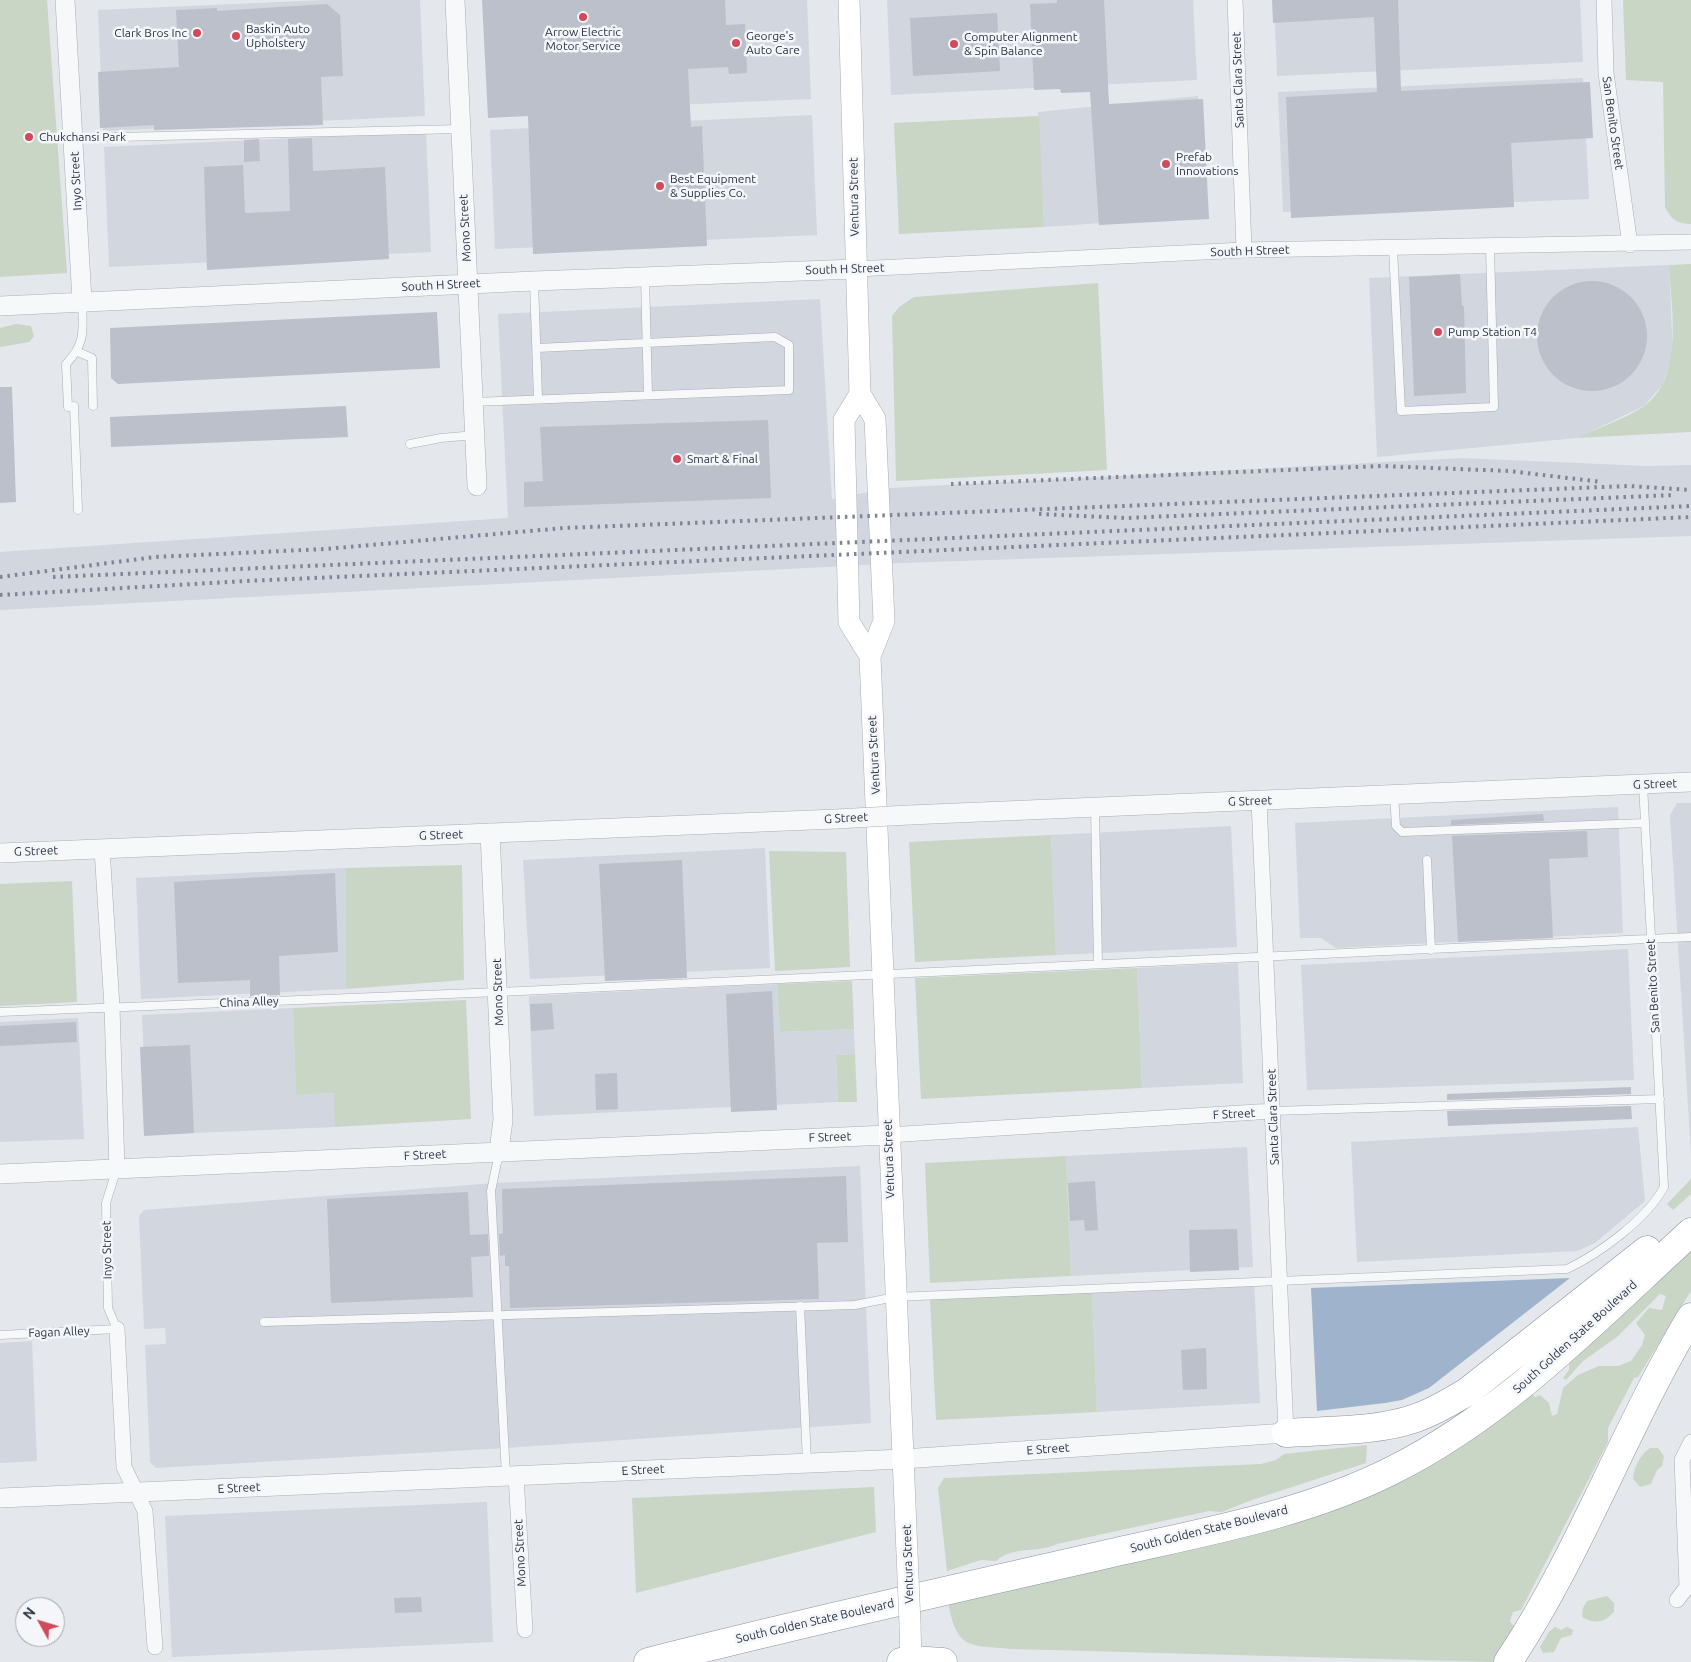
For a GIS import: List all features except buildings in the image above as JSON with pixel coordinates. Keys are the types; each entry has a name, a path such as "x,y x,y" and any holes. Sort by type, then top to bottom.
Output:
{"highway":[{"path":"1286,1433 1394,1424 1416,1419 1438,1409 1467,1392 1691,1215"},
{"name":"South Golden State Boulevard","path":"648,1662 1237,1524 1349,1490 1392,1471 1478,1419 1548,1362 1691,1232"},
{"path":"1517,1662 1533,1624 1650,1391 1691,1317"},
{"path":"1508,1662 1533,1624"},
{"path":"908,1661 943,1662"}],"main road":[{"name":"Ventura Street","path":"849,0 860,394 875,418 884,621 870,656 884,974 888,1135 910,1624 908,1661"},
{"name":"Ventura Street","path":"860,394 844,420 849,622 870,656"}],"street":[{"name":"Inyo Street","path":"65,0 82,302"},
{"name":"Mono Street","path":"455,0 477,486"},
{"name":"Santa Clara Street","path":"1234,0 1244,250"},
{"name":"San Benito Street","path":"1604,0 1606,73 1630,244"},
{"name":"South H Street","path":"0,306 645,276 856,269 1244,250 1691,242"},
{"name":"G Street","path":"0,853 490,834 1691,782"},
{"name":"Santa Clara Street","path":"1260,800 1286,1433"},
{"name":"Mono Street","path":"490,834 499,992 503,1120 499,1151"},
{"name":"Inyo Street","path":"102,848 112,1008 116,1169"},
{"name":"F Street","path":"0,1174 888,1135 1273,1111"},
{"name":"Inyo Street","path":"117,1329 124,1467 145,1511 155,1647"},
{"name":"E Street","path":"0,1498 903,1459 1286,1433"},
{"path":"1677,1600 1689,1587 1682,1460 1691,1442"},
{"name":"Mono Street","path":"511,1476 525,1630"}],"lane":[{"path":"74,138 461,129"},
{"path":"1393,248 1400,410 1494,407 1490,246"},
{"path":"645,276 648,395"},
{"path":"534,281 538,399"},
{"path":"78,510 66,364 78,352 83,326 82,302"},
{"path":"473,402 789,390 789,345 774,336 536,348"},
{"path":"78,352 92,358 94,406"},
{"path":"410,444 441,438 475,435"},
{"name":"San Benito Street","path":"1280,1282 1567,1269 1585,1260 1625,1230 1658,1199 1664,1188 1643,784"},
{"path":"1394,795 1396,826 1402,832 1645,822"},
{"path":"1095,807 1098,963"},
{"path":"1427,860 1431,950"},
{"name":"China Alley","path":"0,1012 499,992 1098,963 1267,958 1691,937"},
{"name":"F Street","path":"1273,1111 1660,1099"},
{"path":"499,1151 492,1191 498,1316 511,1476"},
{"name":"Inyo Street","path":"116,1169 106,1203 108,1308 117,1329"},
{"path":"264,1322 855,1305 895,1297 1280,1282"},
{"path":"800,1306 808,1463"},
{"name":"Fagan Alley","path":"0,1335 117,1329"}],"shaded area":[{"path":"325,0 420,0 425,116 103,131 98,10"},
{"path":"484,0 807,0 811,99 489,113"},
{"path":"887,0 1193,0 1197,80 891,95"},
{"path":"1274,0 1580,0 1583,62 1277,76"},
{"path":"1583,78 1589,199 1283,212 1278,92"},
{"path":"1198,96 1203,216 1044,227 1038,112"},
{"path":"812,115 817,235 495,249 490,130"},
{"path":"426,132 431,252 109,267 104,147"},
{"path":"1669,265 1673,356 1662,385 1644,406 1577,438 1377,457 1369,278"},
{"path":"820,299 832,499 890,488 1462,458 1646,466 1691,465 1691,536 902,563 0,610 0,552 508,518 498,314"},
{"path":"1677,803 1691,803 1691,1154 1670,815"},
{"path":"1618,807 1623,933 1336,948 1321,938 1300,938 1295,823"},
{"path":"1231,826 1237,947 1056,955 1051,835"},
{"path":"765,848 770,968 530,979 523,860"},
{"path":"346,868 346,989 141,999 136,878"},
{"path":"1628,949 1634,1080 1307,1090 1301,965"},
{"path":"1238,963 1243,1083 1142,1088 1137,968"},
{"path":"777,984 780,1032 854,1029 855,1054 836,1055 838,1102 534,1116 529,996"},
{"path":"293,1008 296,1095 335,1093 335,1127 147,1135 142,1015"},
{"path":"78,1018 84,1139 0,1142 0,1022"},
{"path":"1638,1127 1645,1201 1595,1243 1577,1251 1357,1262 1351,1142"},
{"path":"1247,1147 1253,1267 1071,1276 1066,1156"},
{"path":"860,1166 871,1423 506,1448 156,1468 150,1462 145,1345 166,1344 165,1328 144,1329 139,1216 144,1210 495,1183"},
{"path":"1254,1282 1260,1403 1097,1412 1092,1291"},
{"path":"32,1341 37,1461 0,1463 0,1343"},
{"path":"487,1502 493,1642 172,1657 165,1516"}],"green space":[{"name":"Chukchansi Park","path":"0,0 47,0 67,273 0,277"},
{"path":"1623,0 1691,0 1691,224 1675,220 1665,207 1663,82 1626,80"},
{"path":"1039,116 1044,227 899,234 894,123"},
{"path":"1691,264 1691,432 1577,438 1636,411 1656,394 1665,379 1670,361 1673,321 1669,265"},
{"path":"1098,283 1107,470 896,481 892,316 899,307 914,297"},
{"path":"16,324 31,326 34,336 29,342 0,347 0,328"},
{"path":"1051,835 1056,955 915,962 909,842"},
{"path":"769,851 846,852 850,967 775,971"},
{"path":"462,865 464,980 346,989 346,868"},
{"path":"72,881 77,1002 0,1006 0,884"},
{"path":"1137,968 1142,1088 921,1099 915,978"},
{"path":"852,981 854,1029 780,1032 777,984"},
{"path":"466,1000 471,1119 335,1127 334,1093 296,1095 293,1008"},
{"path":"855,1054 857,1102 838,1102 836,1055"},
{"path":"1066,1156 1071,1276 930,1283 925,1163"},
{"path":"1691,1179 1691,1194 1673,1210 1667,1204"},
{"path":"1691,1251 1691,1291 1638,1377 1634,1378 1608,1428 1608,1442 1521,1610 1513,1612 1510,1621 1515,1628 1494,1662 1012,1649 975,1645 961,1637 956,1629 948,1602 1252,1534 1306,1520 1379,1491 1433,1463 1484,1431 1532,1394 1535,1397 1540,1395 1549,1403 1552,1416 1557,1414 1563,1388 1578,1375 1599,1366 1618,1366 1631,1361 1642,1345 1645,1335 1636,1323 1649,1308 1662,1310 1666,1296 1660,1294 1617,1337 1583,1361 1566,1380 1563,1378 1569,1370 1569,1363"},
{"path":"1092,1291 1097,1412 936,1420 930,1299"},
{"path":"1367,1445 1366,1463 1249,1501 1222,1512 1209,1511 1040,1549 1018,1551 1003,1556 996,1561 981,1560 947,1571 938,1488 944,1478 1261,1464 1276,1460 1284,1454"},
{"path":"1650,1448 1658,1448 1664,1456 1662,1466 1657,1470 1651,1484 1640,1487 1633,1479 1635,1470 1640,1458"},
{"path":"874,1487 876,1532 636,1593 632,1498"},
{"path":"1607,1596 1614,1603 1614,1612 1610,1616 1599,1621 1591,1621 1582,1617 1583,1608 1587,1601"},
{"path":"1555,1627 1561,1630 1567,1627 1573,1630 1572,1635 1561,1638 1554,1652 1543,1653 1540,1647 1549,1632"}],"water":[{"path":"1570,1278 1429,1388 1402,1400 1317,1411 1311,1288"}],"railway":[{"path":"951,484 1382,466 1509,471 1602,482"},
{"path":"0,577 155,557 325,549 564,528 1629,486 1691,490"},
{"path":"1039,514 1126,518 1674,495"},
{"path":"53,577 1691,506"},
{"path":"0,595 246,581 1691,517"}],"place":[{"name":"Arrow Electric Motor Service","path":"583,17"},
{"name":"Clark Bros Inc","path":"197,33"},
{"name":"Baskin Auto Upholstery","path":"236,36"},
{"name":"George's Auto Care","path":"736,43"},
{"name":"Computer Alignment & Spin Balance","path":"954,44"},
{"name":"Chukchansi Park","path":"29,137"},
{"name":"Prefab Innovations","path":"1166,164"},
{"name":"Best Equipment & Supplies Co.","path":"660,186"},
{"name":"Pump Station T4","path":"1438,332"},
{"name":"Smart & Final","path":"677,459"}]}
